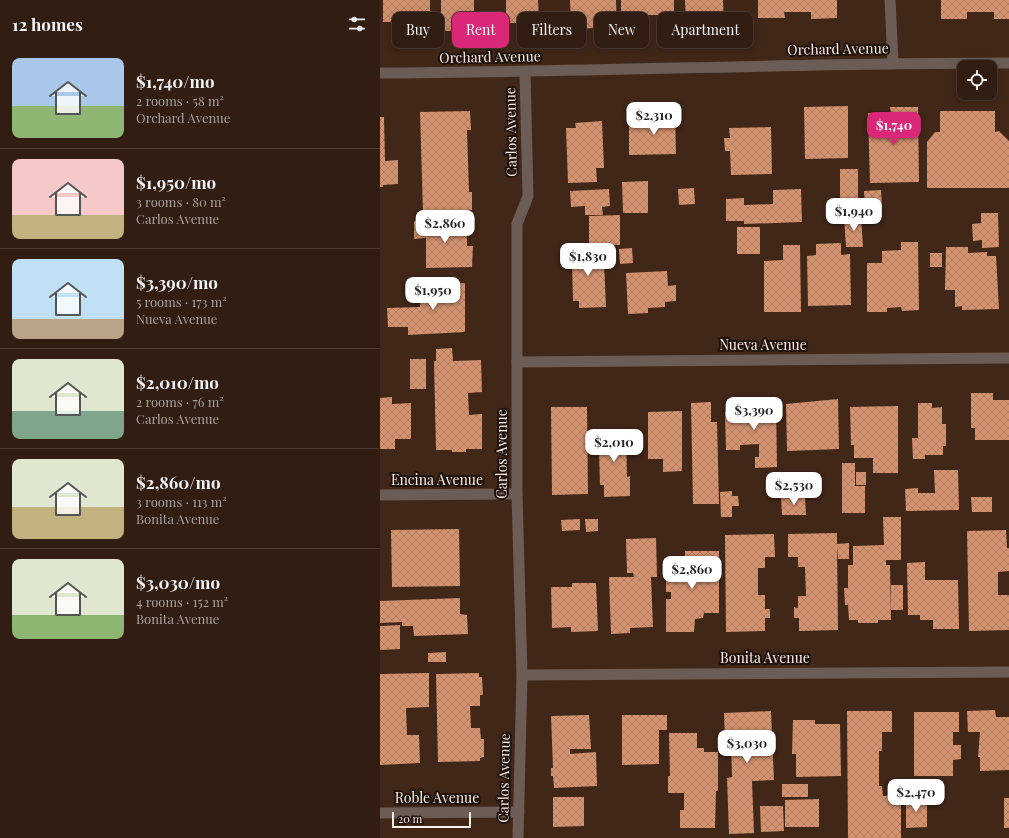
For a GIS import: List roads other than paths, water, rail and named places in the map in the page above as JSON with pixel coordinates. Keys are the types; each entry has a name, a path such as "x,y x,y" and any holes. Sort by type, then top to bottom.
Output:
{"street":[{"path":"890,0 893,63"},
{"name":"Orchard Avenue","path":"380,73 525,72 893,63 1009,63"},
{"name":"Carlos Avenue","path":"518,838 522,675 517,494 517,224 528,196 525,72"},
{"name":"Nueva Avenue","path":"517,362 1009,358"},
{"name":"Encina Avenue","path":"380,495 517,494"},
{"name":"Bonita Avenue","path":"522,675 1009,672"},
{"name":"Roble Avenue","path":"380,813 518,812"}]}
